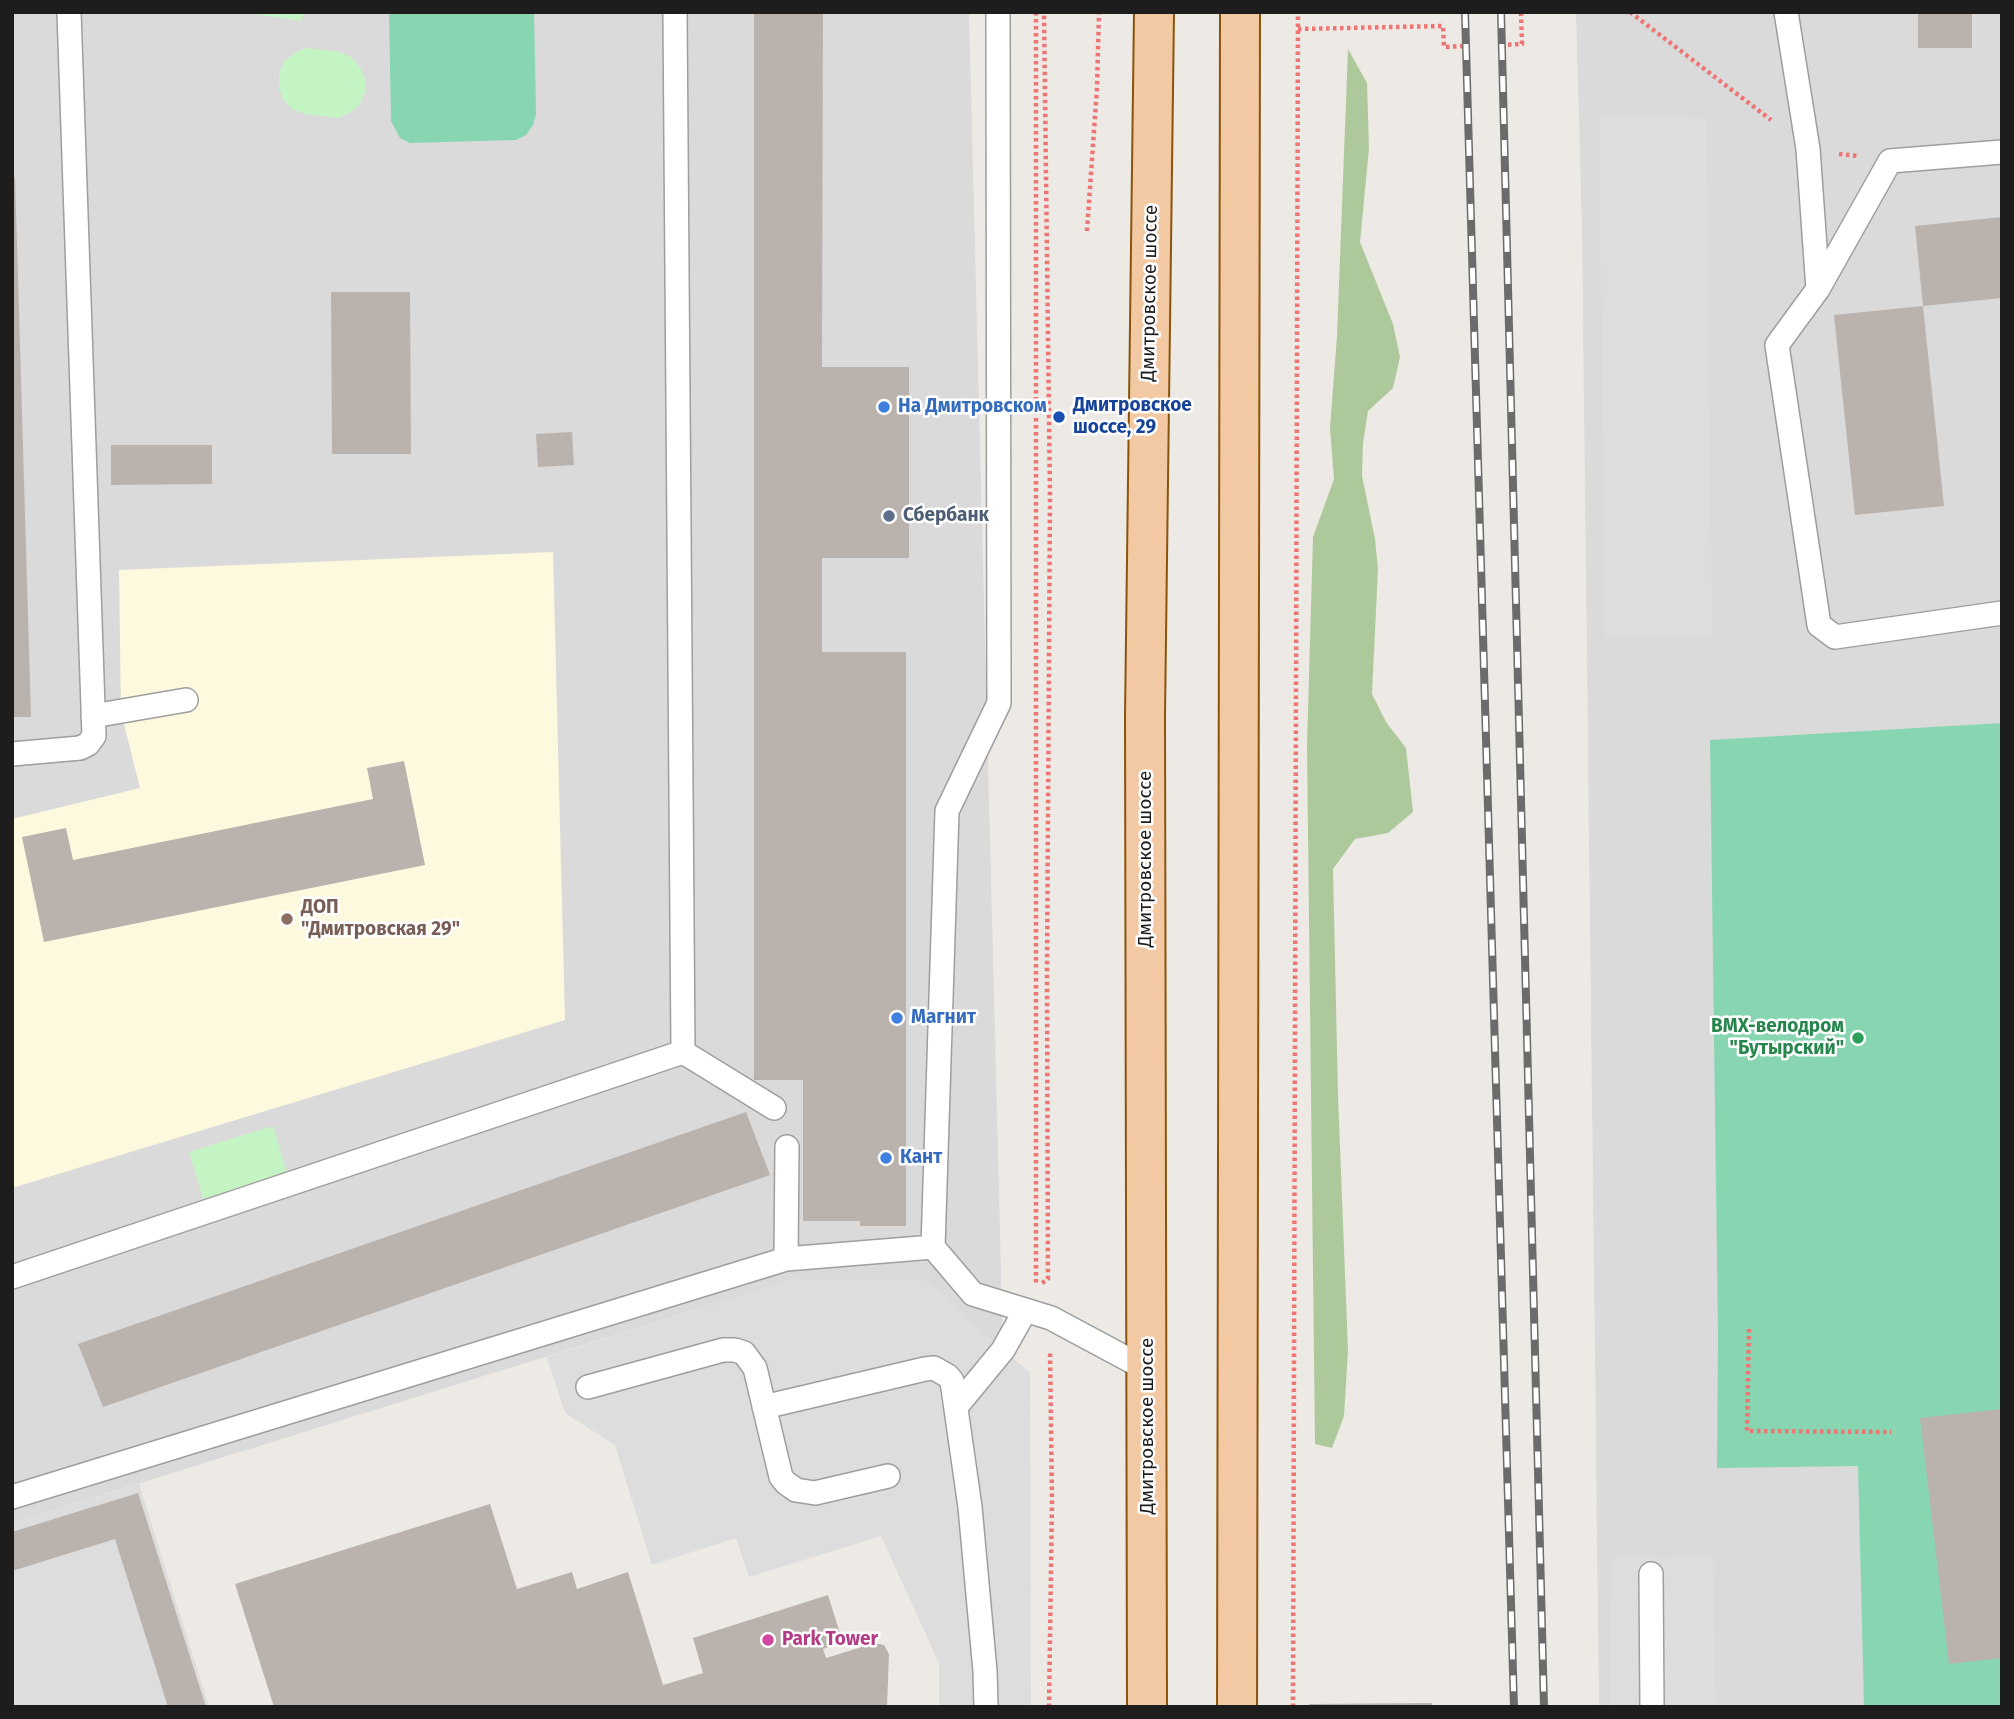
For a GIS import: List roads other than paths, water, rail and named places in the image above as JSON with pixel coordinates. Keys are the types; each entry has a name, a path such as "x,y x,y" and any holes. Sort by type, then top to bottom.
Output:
{"main road":[{"name":"Дмитровское шоссе","path":"1147,1707 1145,716 1154,12"},
{"path":"1237,1707 1240,12"}],"lane":[{"path":"12,754 80,748 88,744 94,736 69,12"},
{"path":"675,12 683,1052"},
{"path":"998,12 999,703 947,811 933,1247 973,1294 1051,1318 1148,1370"},
{"path":"1786,12 1808,149 1818,289"},
{"path":"2002,152 1890,161 1818,289 1777,345 1819,625 1835,637 2002,612"},
{"path":"93,716 186,700"},
{"path":"683,1052 774,1108"},
{"path":"12,1277 683,1052"},
{"path":"786,1259 787,1147"},
{"path":"12,1497 786,1259 933,1247"},
{"path":"956,1407 1003,1350 1025,1311"},
{"path":"588,1387 723,1350 735,1350 751,1359 781,1477 796,1490 815,1493 888,1476"},
{"path":"764,1407 934,1368 942,1371 952,1381 972,1530 986,1707"},
{"path":"1651,1574 1652,1707"}],"railway":[{"path":"1465,12 1514,1707"},
{"path":"1501,12 1544,1707"}],"place":[{"name":"На Дмитровском","path":"884,407"},
{"name":"Дмитровское шоссе, 29","path":"1059,417"},
{"name":"Сбербанк","path":"889,516"},
{"name":"ДОП \"Дмитровская 29\"","path":"287,919"},
{"name":"Магнит","path":"897,1018"},
{"name":"BMX-велодром \"Бутырский\"","path":"1858,1038"},
{"name":"Кант","path":"886,1158"},
{"name":"Park Tower","path":"768,1640"}]}
